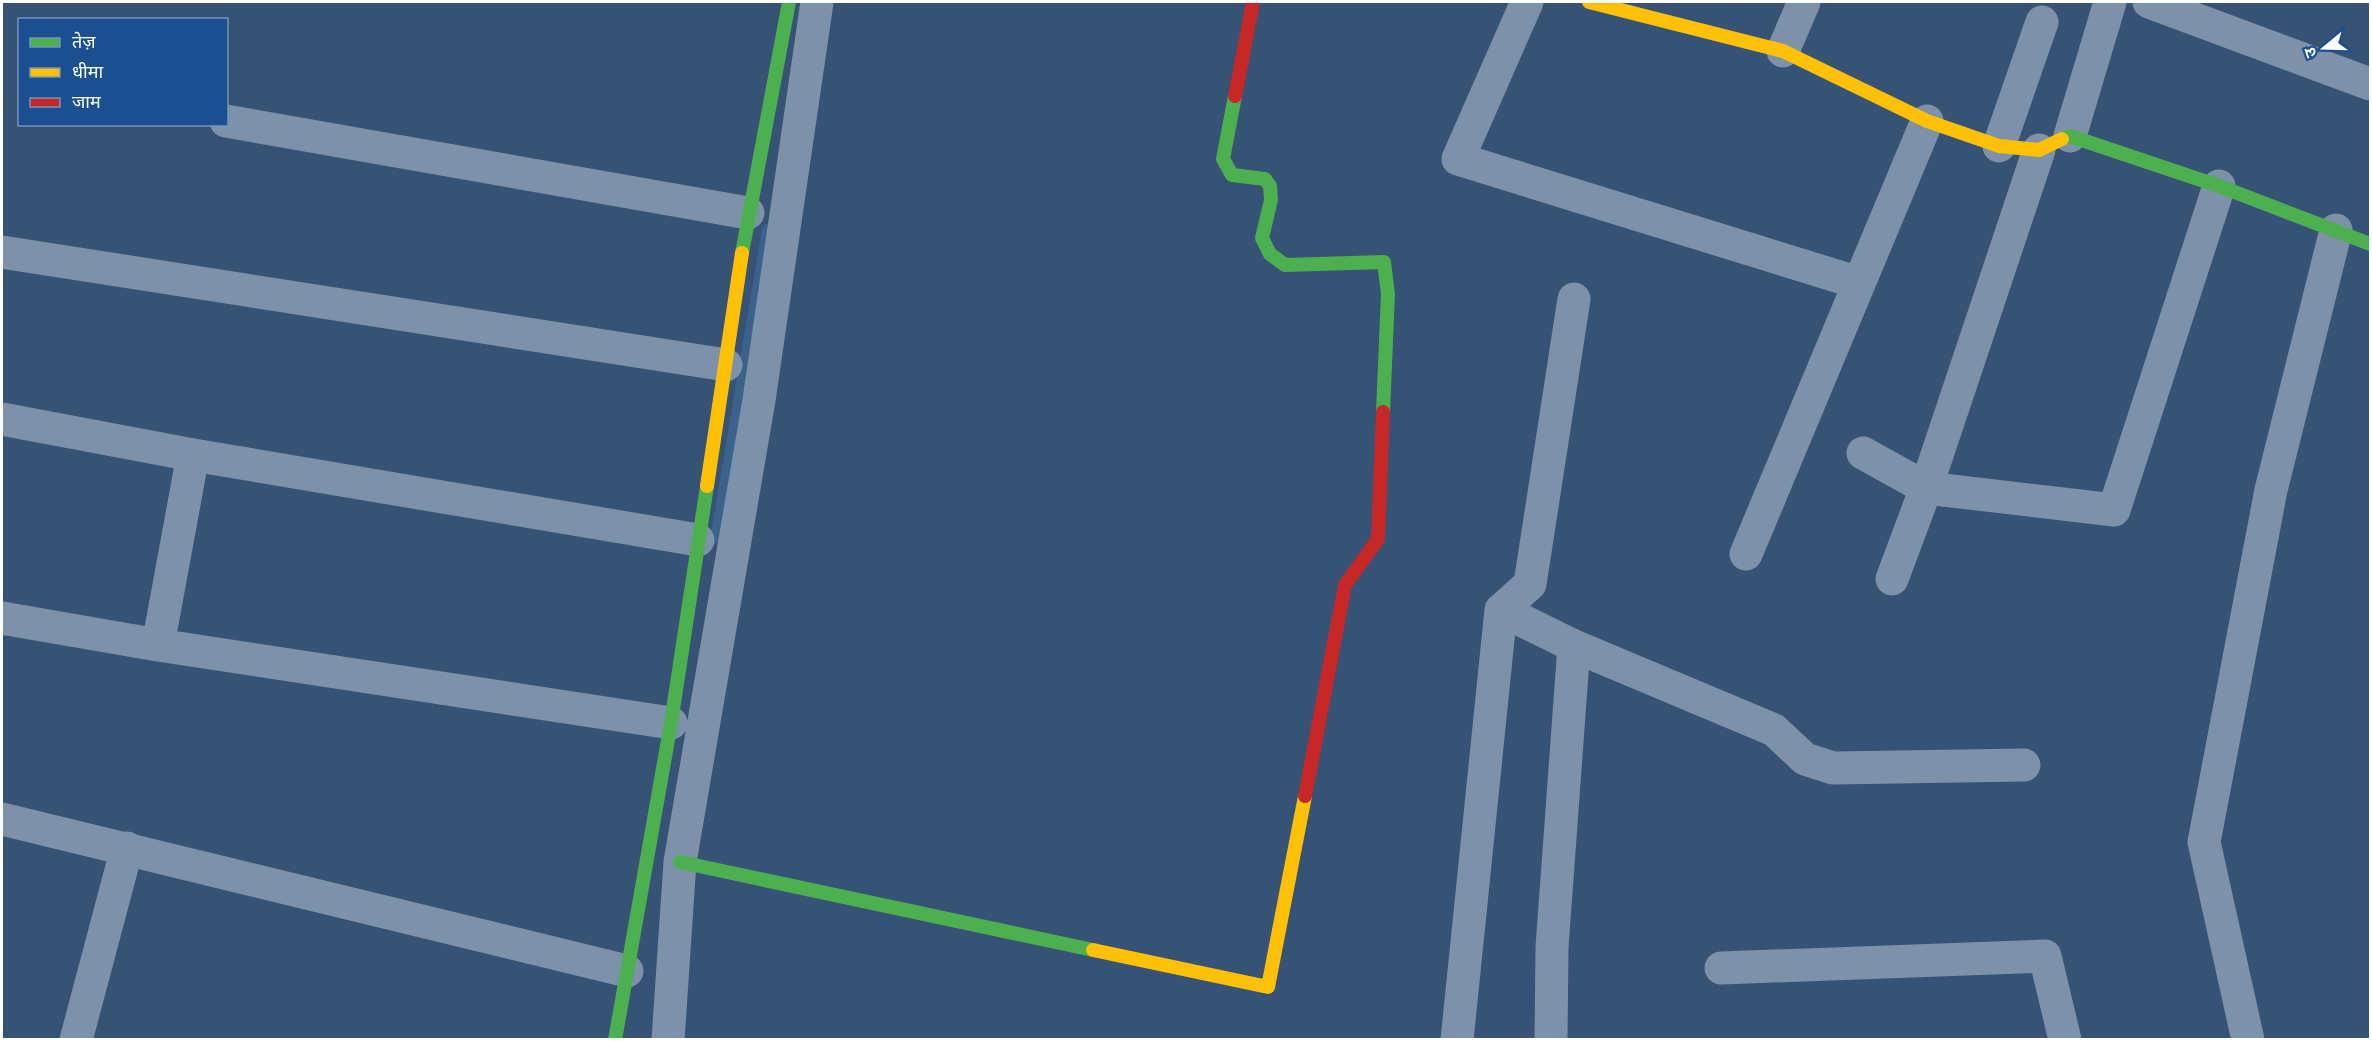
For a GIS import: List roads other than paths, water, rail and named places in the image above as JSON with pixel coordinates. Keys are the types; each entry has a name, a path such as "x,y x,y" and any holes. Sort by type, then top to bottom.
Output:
{"street":[{"path":"615,1040 671,723 748,213 789,2"},
{"path":"668,1040 680,862 759,400 817,2"},
{"path":"680,862 1268,987 1345,585 1378,539 1388,294 1384,262 1285,265 1270,254 1262,238 1271,200 1270,186 1264,179 1232,175 1223,159 1253,2"},
{"path":"1527,2 1458,159 1859,283"},
{"path":"1589,2 1783,51 1927,121 1999,146 2038,150 2070,136 2219,186 2370,244"},
{"path":"1783,51 1804,2"},
{"path":"2070,136 2110,2"},
{"path":"2149,2 2370,84"},
{"path":"1999,146 2042,21"},
{"path":"228,121 748,213"},
{"path":"1746,554 1927,121"},
{"path":"1892,579 1926,488 2038,150"},
{"path":"1863,453 1926,488 2114,510 2219,186"},
{"path":"2248,1040 2204,842 2271,490 2336,231"},
{"path":"2,252 726,365"},
{"path":"1457,1040 1501,610 1530,584 1574,299"},
{"path":"2,418 193,455 698,540"},
{"path":"158,645 193,455"},
{"path":"1501,610 1574,646 1774,730 1805,759 1833,768 2024,765"},
{"path":"2,618 158,645 671,723"},
{"path":"1551,1040 1552,947 1574,646"},
{"path":"2,819 627,971"},
{"path":"76,1040 127,848"},
{"path":"1721,968 2045,956 2065,1040"}],"waterway":[{"path":"715,539 767,229"}]}
